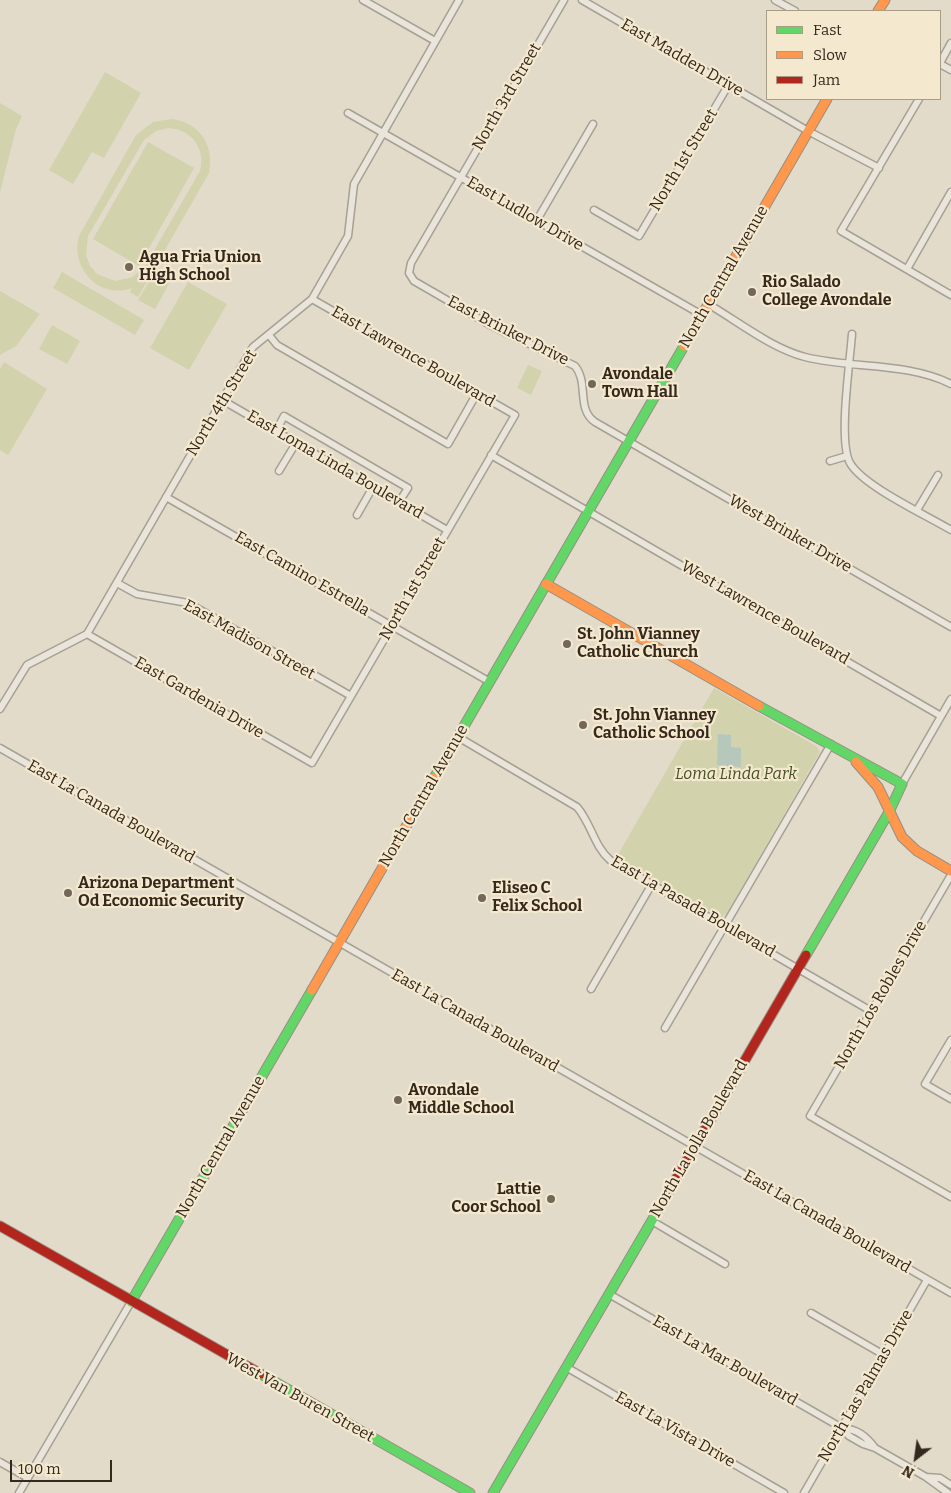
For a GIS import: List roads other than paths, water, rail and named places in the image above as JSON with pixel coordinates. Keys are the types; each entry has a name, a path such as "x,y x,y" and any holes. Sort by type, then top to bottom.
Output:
{"street":[{"path":"363,0 435,41"},
{"name":"North 4th Street","path":"87,634 253,348 312,299 348,236 354,184 459,0"},
{"name":"North 3rd Street","path":"408,273 411,263 460,177 564,0"},
{"name":"East Madden Drive","path":"582,0 808,131 878,168"},
{"path":"775,0 793,10"},
{"path":"941,61 951,43"},
{"name":"North 1st Street","path":"594,210 639,236 729,84"},
{"name":"North Central Avenue","path":"19,1493 826,100"},
{"path":"918,100 841,231 951,295"},
{"name":"East Ludlow Drive","path":"348,113 702,315"},
{"path":"537,220 593,124"},
{"path":"907,269 951,192"},
{"name":"East Brinker Drive","path":"408,273 414,281 492,326 575,366 582,377 584,406 588,416 629,442"},
{"name":"East Lawrence Boulevard","path":"312,299 515,415"},
{"path":"708,304 795,354 912,372 951,384"},
{"path":"852,334 844,442 847,456 852,466 864,478 951,530"},
{"path":"269,335 277,345 448,444 477,393"},
{"name":"East Loma Linda Boulevard","path":"222,400 448,530"},
{"name":"North 1st Street","path":"312,763 515,415"},
{"path":"276,431 284,416 408,488 400,502"},
{"name":"West Brinker Drive","path":"629,442 951,627"},
{"path":"279,470 296,443"},
{"path":"491,455 589,510"},
{"path":"830,461 847,456"},
{"path":"917,510 938,475"},
{"path":"356,515 373,487"},
{"name":"East Camino Estrella","path":"166,497 490,682"},
{"name":"West Lawrence Boulevard","path":"589,510 941,716"},
{"name":"East Madison Street","path":"117,583 137,594 188,603 351,696"},
{"path":"546,584 816,739 831,744 902,784 951,699"},
{"path":"0,709 27,665 87,634"},
{"name":"East Gardenia Drive","path":"87,634 312,763"},
{"name":"East La Pasada Boulevard","path":"458,737 577,807 584,815 604,855 871,1012"},
{"path":"665,1028 831,744"},
{"name":"East La Canada Boulevard","path":"0,748 951,1294"},
{"path":"847,753 873,781 899,833 911,846 951,870"},
{"name":"North La Jolla Boulevard","path":"494,1493 889,812 902,784"},
{"name":"North Los Robles Drive","path":"951,875 810,1116 951,1197"},
{"path":"591,989 652,884"},
{"path":"951,1040 926,1084 951,1099"},
{"path":"652,1221 725,1264"},
{"name":"West Van Buren Street","path":"0,1226 470,1493"},
{"name":"North Las Palmas Drive","path":"804,1493 927,1280"},
{"name":"East La Mar Boulevard","path":"609,1294 842,1428 849,1436 875,1448 926,1477 948,1493"},
{"path":"811,1313 884,1355"},
{"name":"East La Vista Drive","path":"566,1367 784,1493"},
{"path":"0,1462 28,1478"},
{"name":"East La Mar Boulevard","path":"926,1477 940,1478 951,1485"}],"place":[{"name":"Agua Fria Union High School","path":"129,267"},
{"name":"Rio Salado College Avondale","path":"752,292"},
{"name":"Avondale Town Hall","path":"592,384"},
{"name":"St. John Vianney Catholic Church","path":"567,644"},
{"name":"St. John Vianney Catholic School","path":"583,725"},
{"name":"Arizona Department Od Economic Security","path":"68,893"},
{"name":"Eliseo C Felix School","path":"482,898"},
{"name":"Avondale Middle School","path":"398,1100"},
{"name":"Lattie Coor School","path":"551,1199"}],"park label":[{"name":"Loma Linda Park","path":"736,775"}]}
